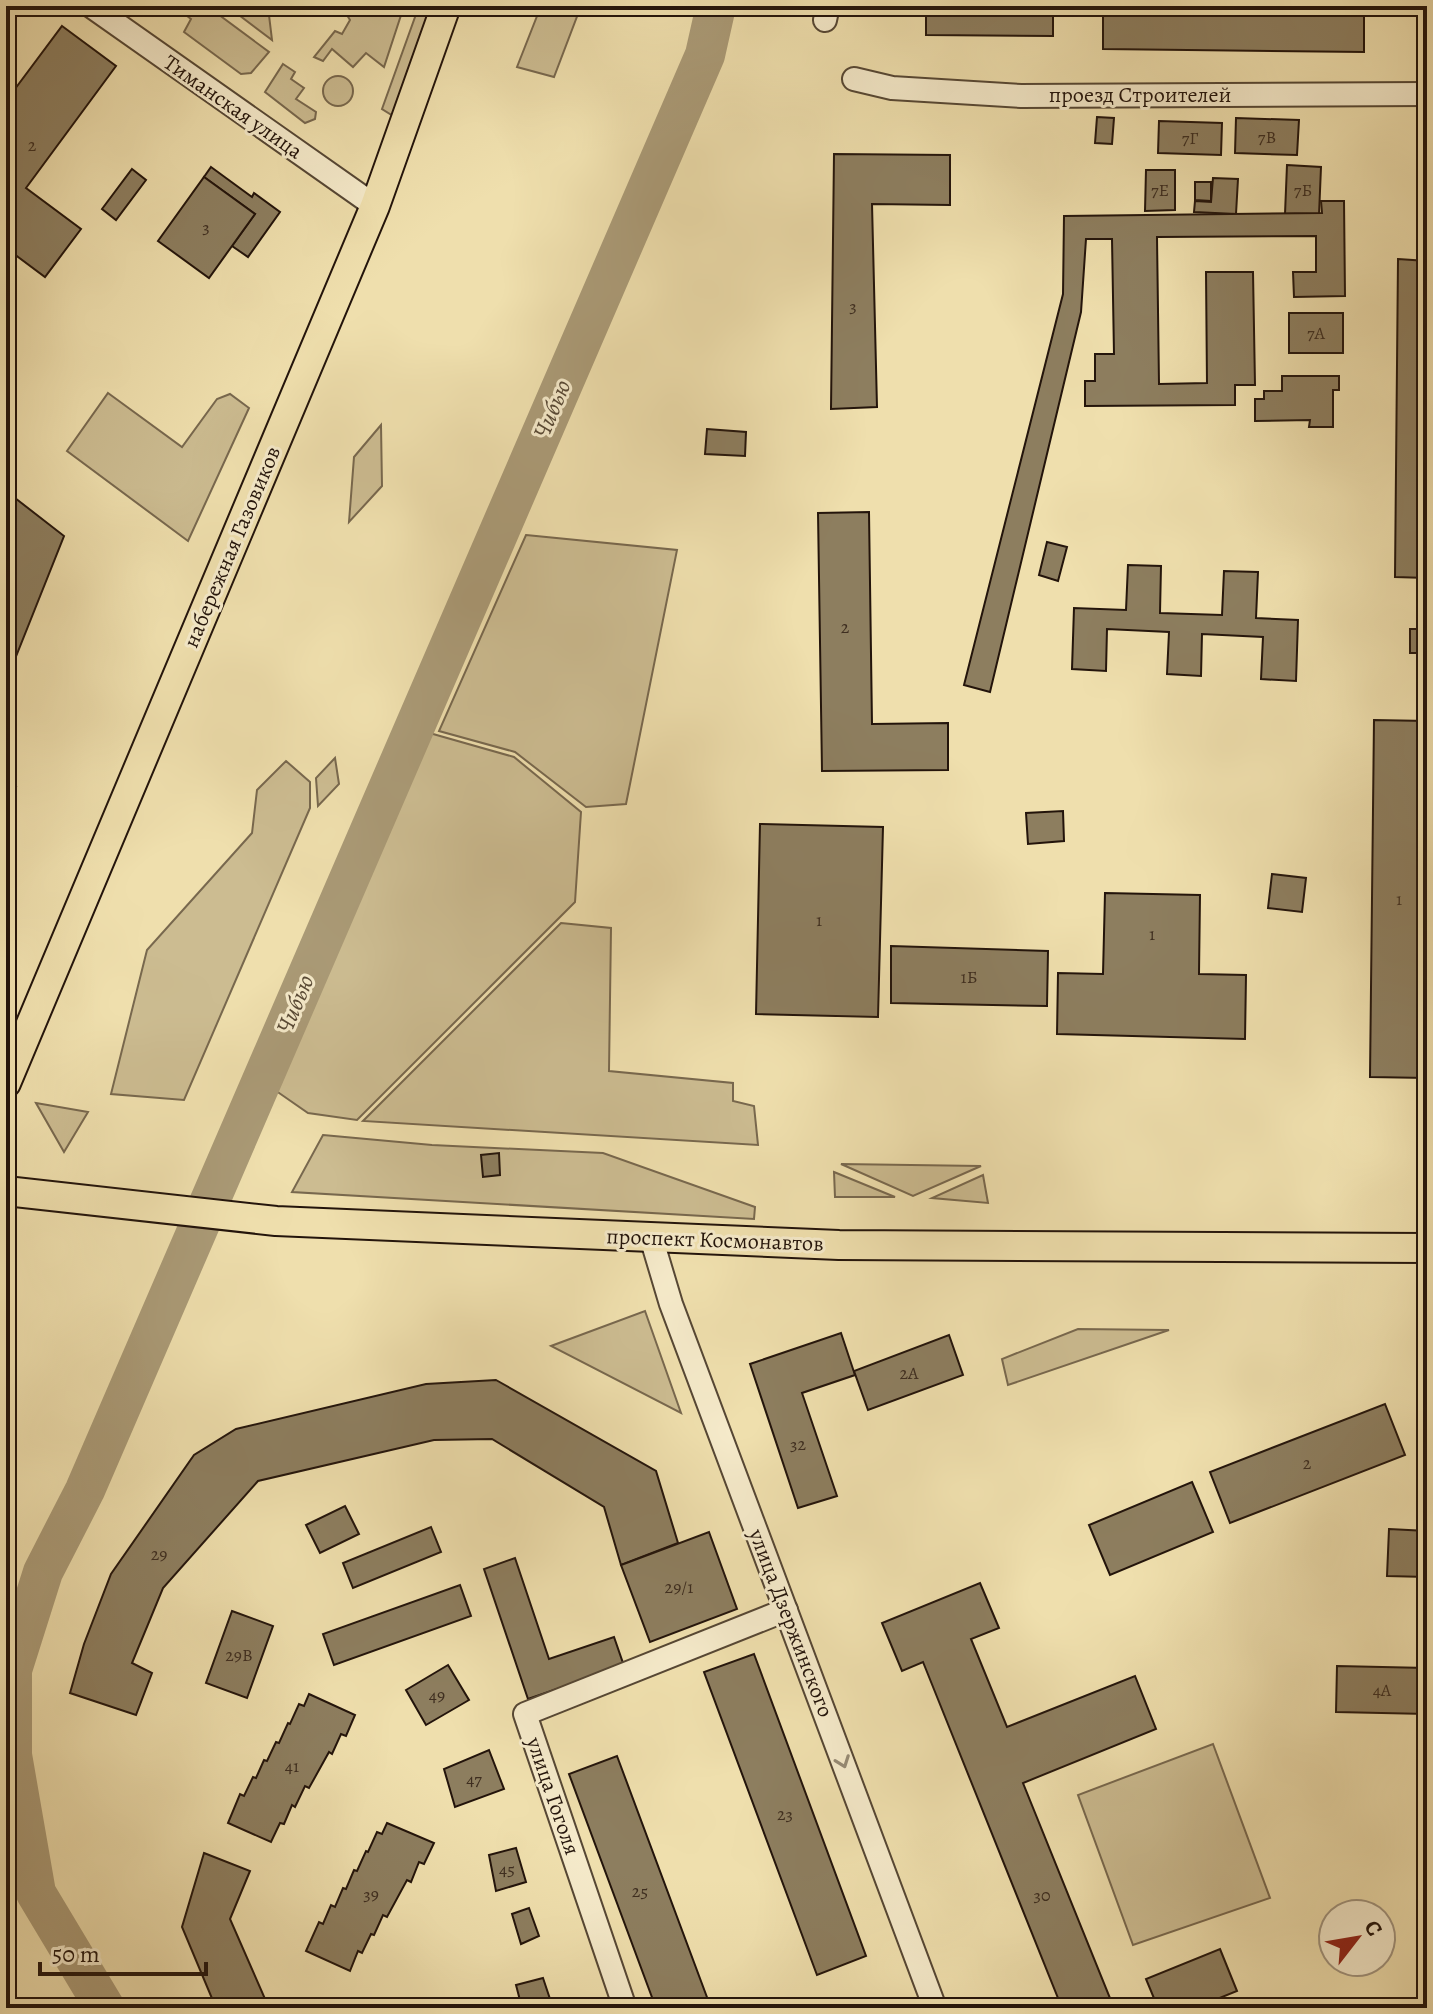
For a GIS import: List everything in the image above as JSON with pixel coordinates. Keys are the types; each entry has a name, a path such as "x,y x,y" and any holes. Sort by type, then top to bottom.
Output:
{"main road":[{"name":"набережная Газовиков","path":"6,1083 375,206 446,6"},
{"name":"проспект Космонавтов","path":"6,1191 57,1199 265,1219 839,1245 1427,1248"}],"street":[{"name":"Тиманская улица","path":"91,6 375,206"},
{"name":"проезд Строителей","path":"854,79 892,88 1021,96 1427,94"},
{"name":"улица Дзержинского","path":"651,1237 671,1304 935,2008"},
{"name":"улица Гоголя","path":"625,2008 525,1714 786,1610"}],"shaded area":[{"path":"174,6 207,6 269,52 251,73 241,74 184,32 191,19"},
{"path":"227,6 268,7 272,40"},
{"path":"354,6 404,6 384,67 366,53 353,67 332,49 323,61 314,57 335,31 342,34 350,20 347,15"},
{"path":"419,6 431,6 435,10 398,119 382,109"},
{"path":"541,6 581,6 554,77 517,67"},
{"path":"283,64 295,72 291,79 304,88 296,99 316,112 315,119 305,123 265,92"},
{"path":"338,76 349,80 353,91 349,102 338,106 327,102 323,91 327,80"},
{"path":"108,393 182,447 217,399 230,394 249,408 188,541 67,451"},
{"path":"381,425 382,486 349,522 354,457"},
{"path":"526,535 677,550 626,804 586,807 515,752 439,731"},
{"path":"426,732 514,757 581,812 575,902 357,1120 308,1113 269,1086"},
{"path":"335,758 339,784 318,806 316,778"},
{"path":"286,761 310,782 310,808 184,1100 111,1094 147,950 252,833 257,790"},
{"path":"561,923 611,928 609,1071 733,1083 733,1101 754,1106 758,1145 363,1121"},
{"path":"36,1103 88,1112 64,1152"},
{"path":"323,1135 432,1145 603,1153 755,1207 754,1219 292,1192"},
{"path":"841,1164 981,1166 913,1196"},
{"path":"834,1172 895,1197 835,1197"},
{"path":"983,1175 988,1203 932,1198"},
{"path":"645,1311 681,1413 551,1346"},
{"path":"1078,1329 1169,1330 1008,1385 1002,1359"},
{"path":"1213,1744 1270,1898 1133,1945 1078,1795"}],"building":[{"path":"926,6 1053,6 1053,36 926,35"},
{"path":"1103,6 1364,6 1364,52 1103,49"},
{"path":"1420,6 1427,6 1427,45 1419,45"},
{"path":"62,26 116,66 26,188 81,229 45,277 6,248 6,101"},
{"path":"1097,117 1114,118 1112,144 1095,143"},
{"path":"1236,118 1299,120 1297,155 1235,153"},
{"path":"1159,121 1222,123 1221,155 1158,153"},
{"path":"834,154 950,155 950,205 872,204 877,407 831,409"},
{"path":"1287,165 1321,167 1319,215 1285,214"},
{"path":"211,167 252,197 254,193 280,212 248,257 232,246 255,214 204,177"},
{"path":"132,169 146,180 116,220 102,209"},
{"path":"1146,170 1175,170 1175,210 1145,211"},
{"path":"204,177 255,214 209,278 158,241"},
{"path":"1213,178 1238,179 1236,214 1194,212 1195,201 1211,202"},
{"path":"1195,182 1211,182 1211,201 1195,200"},
{"path":"1321,201 1344,201 1345,296 1294,297 1293,272 1316,272 1316,236 1157,237 1159,384 1207,383 1206,272 1253,272 1255,385 1235,385 1235,405 1085,406 1085,381 1095,381 1095,354 1114,354 1112,239 1086,239 1081,312 990,692 964,685 1063,294 1064,216 1322,213"},
{"path":"1398,259 1427,261 1427,578 1395,577"},
{"path":"1289,313 1343,313 1343,353 1289,353"},
{"path":"1282,376 1339,376 1339,390 1333,390 1333,427 1309,427 1310,420 1255,421 1255,399 1264,399 1264,391 1282,391"},
{"path":"707,429 746,432 745,456 705,454"},
{"path":"6,491 64,536 7,679 6,678"},
{"path":"869,512 872,724 948,723 948,770 822,771 818,513"},
{"path":"1047,542 1067,547 1058,581 1039,575"},
{"path":"1128,565 1161,566 1160,613 1222,615 1224,571 1258,572 1256,618 1298,620 1296,681 1261,679 1263,637 1202,634 1201,676 1167,674 1169,632 1107,629 1106,671 1072,669 1074,608 1126,610"},
{"path":"1410,629 1427,629 1427,653 1410,653"},
{"path":"1374,720 1427,721 1427,1078 1370,1077"},
{"path":"6,782 16,787 6,809"},
{"path":"1063,811 1064,841 1028,844 1026,813"},
{"path":"760,824 883,827 878,1017 756,1014"},
{"path":"1272,874 1306,878 1302,912 1268,908"},
{"path":"1105,893 1200,895 1199,974 1246,975 1245,1039 1057,1034 1058,973 1103,974"},
{"path":"891,946 1048,951 1047,1006 891,1003"},
{"path":"499,1153 500,1175 483,1177 481,1155"},
{"path":"841,1333 855,1375 802,1393 837,1496 798,1508 750,1364"},
{"path":"949,1335 963,1375 868,1410 854,1371"},
{"path":"496,1380 656,1471 678,1543 621,1565 604,1507 492,1439 434,1440 258,1481 163,1588 132,1663 152,1673 136,1715 70,1693 84,1644 111,1574 194,1455 236,1429 426,1384"},
{"path":"1385,1404 1405,1455 1230,1523 1210,1472"},
{"path":"1192,1482 1213,1532 1110,1575 1089,1525"},
{"path":"345,1506 359,1534 320,1553 306,1525"},
{"path":"431,1527 441,1552 353,1588 343,1563"},
{"path":"1389,1529 1427,1531 1427,1577 1387,1576"},
{"path":"709,1532 737,1609 650,1642 621,1565"},
{"path":"515,1558 549,1659 614,1637 624,1666 528,1699 484,1569"},
{"path":"980,1583 999,1628 971,1639 1007,1727 1135,1676 1156,1729 1023,1783 1114,2008 1062,2008 923,1662 902,1671 882,1623"},
{"path":"460,1585 471,1616 334,1665 323,1634"},
{"path":"232,1611 273,1626 247,1698 206,1683"},
{"path":"754,1654 866,1956 817,1975 704,1672"},
{"path":"448,1665 469,1700 426,1725 406,1690"},
{"path":"1337,1666 1427,1668 1427,1714 1336,1712"},
{"path":"309,1694 355,1715 346,1736 341,1734 332,1754 329,1752 309,1788 305,1786 271,1842 228,1823 240,1794 244,1796 264,1760 267,1761 276,1742 279,1743 299,1704 304,1706"},
{"path":"489,1750 504,1789 455,1807 444,1769"},
{"path":"617,1756 711,2008 656,2008 569,1774"},
{"path":"387,1823 434,1843 424,1864 419,1862 411,1882 407,1880 387,1917 383,1915 362,1953 358,1951 350,1971 306,1951 319,1922 323,1924 331,1905 335,1907 377,1832 382,1834"},
{"path":"516,1848 526,1882 496,1891 489,1855"},
{"path":"204,1853 250,1871 230,1919 269,2008 216,2008 182,1927"},
{"path":"529,1908 539,1936 521,1944 512,1914"},
{"path":"1220,1949 1237,1991 1195,2008 1158,2008 1146,1979"},
{"path":"543,1978 553,2008 522,2008 516,1985"}],"waterway":[{"name":"Чибью","path":"105,2008 36,1893 12,1755 12,1670 43,1572 85,1490 705,55 716,6"}]}
